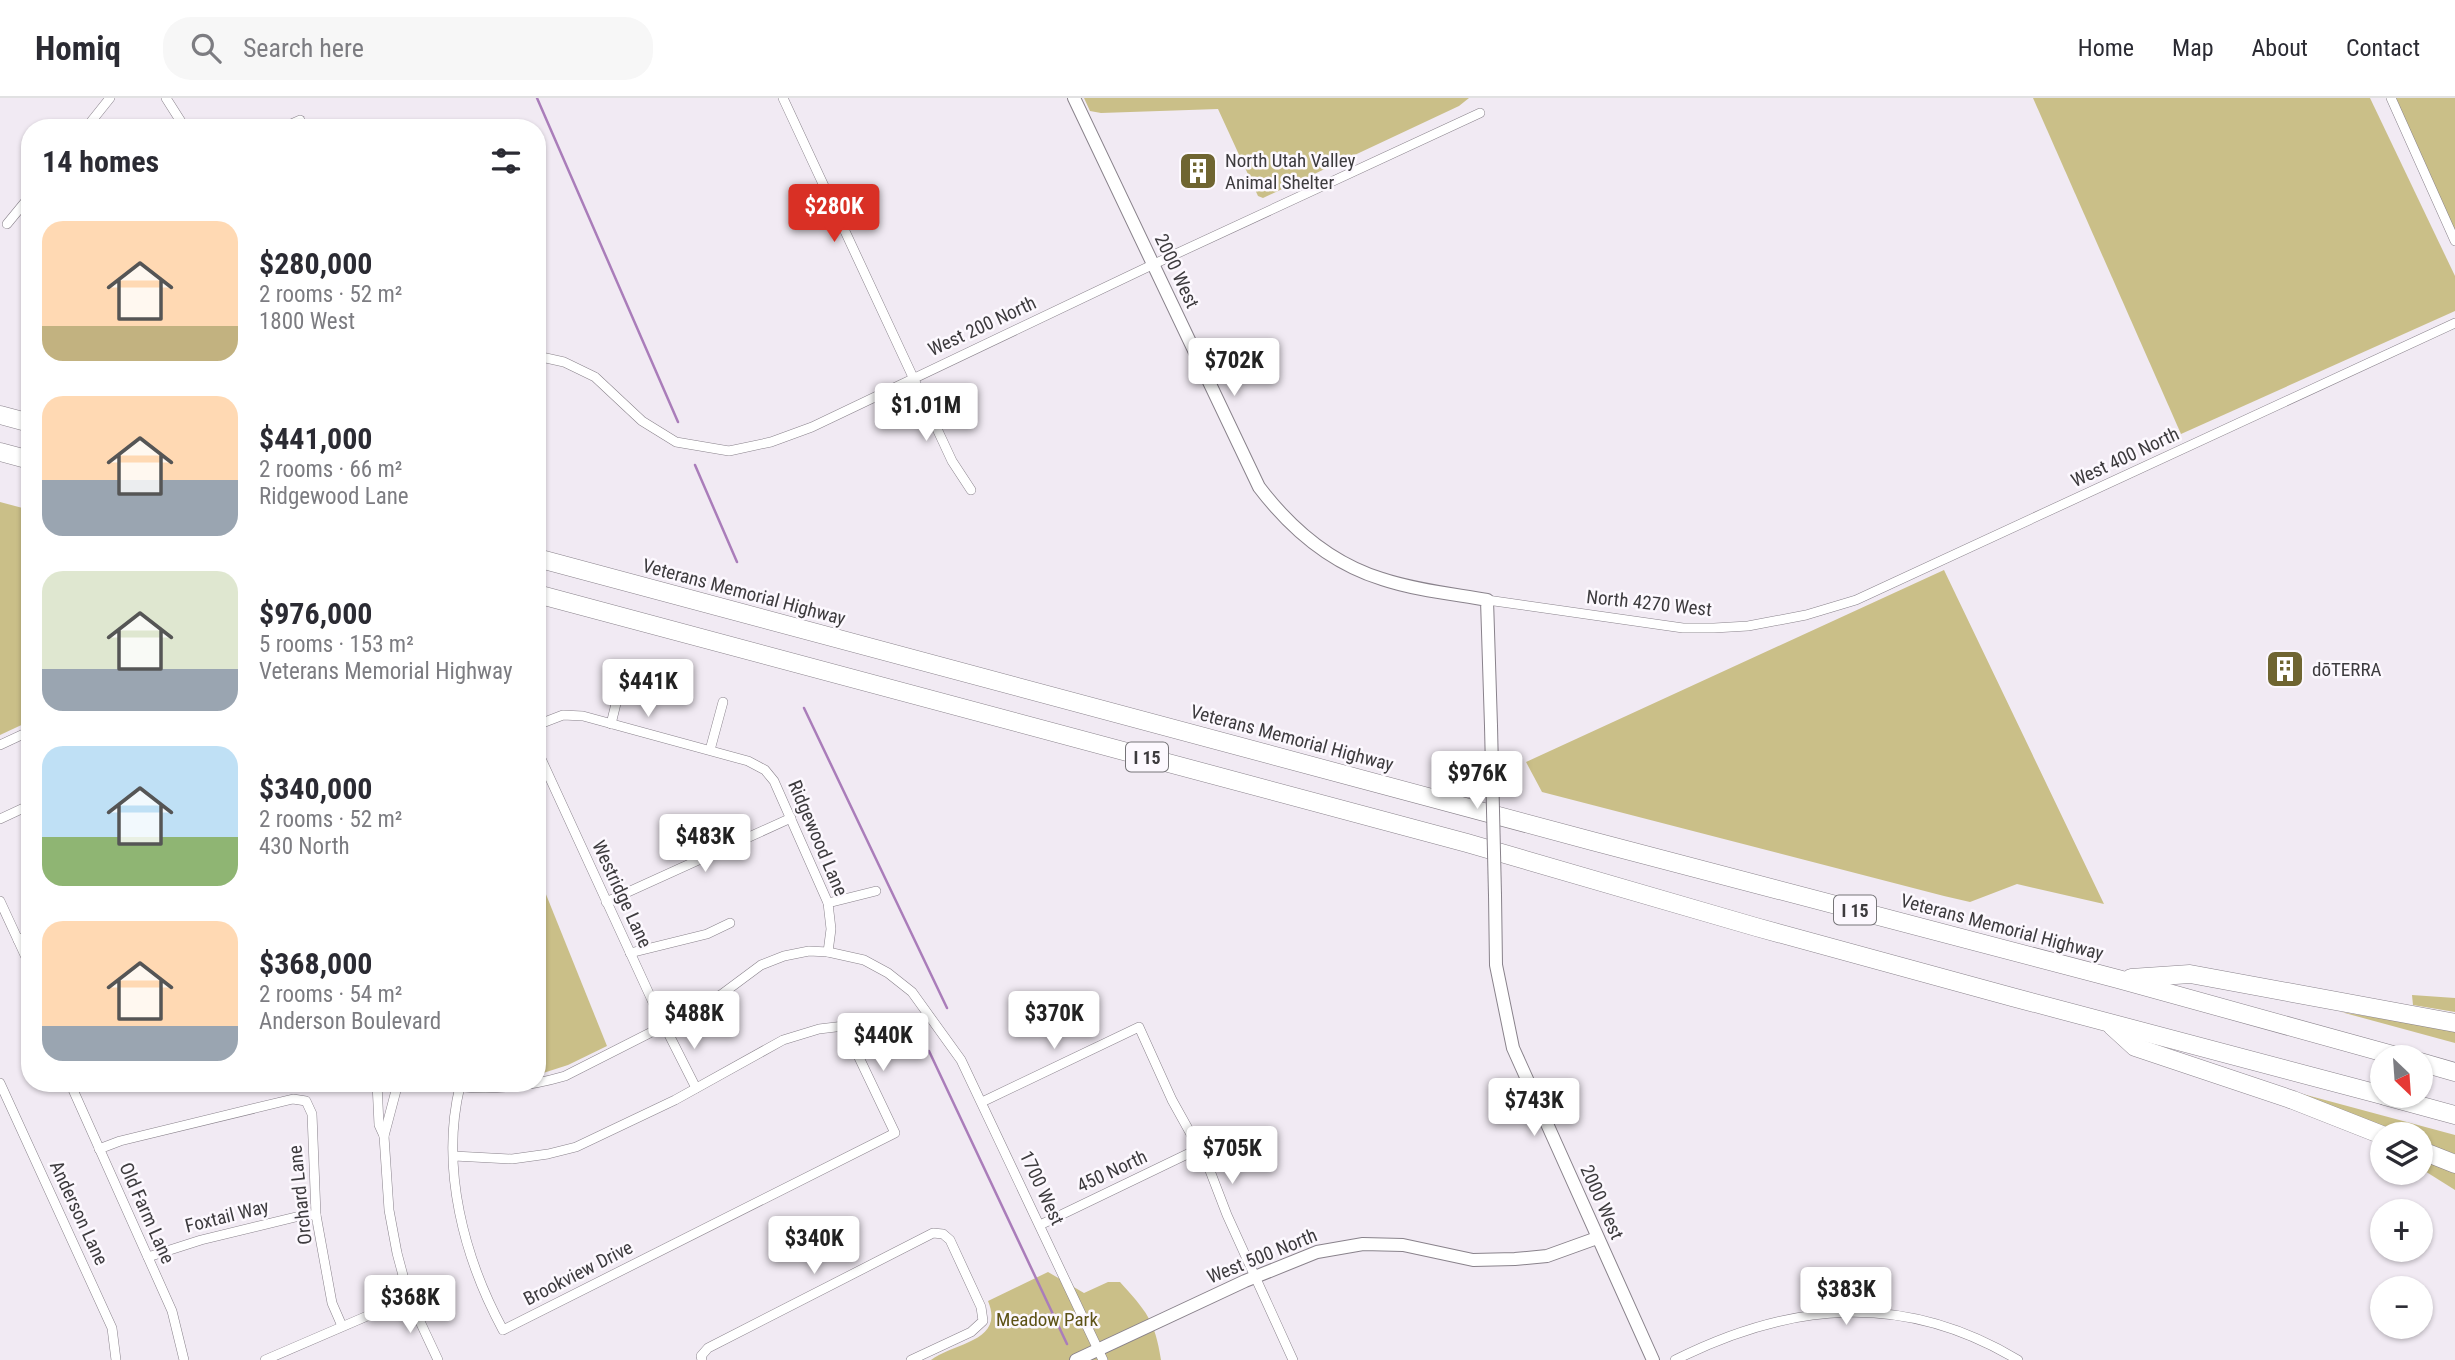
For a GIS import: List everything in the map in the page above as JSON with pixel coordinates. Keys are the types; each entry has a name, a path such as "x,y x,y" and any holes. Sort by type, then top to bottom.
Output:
{"highway":[{"path":"0,415 21,421"},
{"path":"0,452 21,458"},
{"name":"Veterans Memorial Highway","path":"546,560 1591,841 2118,979 2370,1049"},
{"name":"I 15","path":"546,596 1467,843 1756,927 2110,1024 2370,1091"},
{"path":"2118,979 2190,974 2455,1023"},
{"path":"2110,1024 2135,1047 2293,1100 2370,1130"},
{"path":"2433,1066 2455,1072"},
{"name":"I 15","path":"2430,1108 2455,1115"},
{"path":"2433,1155 2455,1164"}],"street":[{"path":"93,119 110,98"},
{"path":"166,98 179,119"},
{"path":"783,98 952,461 971,490"},
{"name":"2000 West","path":"1074,98 1259,487 1279,513 1321,550 1381,579 1488,600 1496,965 1513,1048 1653,1360"},
{"path":"2391,98 2455,241"},
{"name":"West 200 North","path":"546,358 564,362 595,376 642,421 662,436 676,442 729,451 771,442 812,427 1480,113"},
{"path":"7,224 21,207"},
{"name":"West 400 North","path":"1806,615 1856,600 2455,323"},
{"name":"North 4270 West","path":"1488,600 1683,628 1748,626 1806,615"},
{"path":"611,724 623,675"},
{"path":"710,751 723,702"},
{"name":"Ridgewood Lane","path":"546,722 563,715 573,715 748,761 765,770 774,780 828,903 831,929 828,952"},
{"path":"0,745 21,735"},
{"name":"Westridge Lane","path":"546,770 630,953 696,1088"},
{"path":"0,819 21,809"},
{"path":"606,902 790,818"},
{"path":"828,903 876,891"},
{"path":"0,901 21,946"},
{"path":"630,953 707,934 730,923"},
{"name":"1700 West","path":"546,1081 557,1079 665,1027 722,995 761,965 784,956 809,951 864,960 888,972 912,992 961,1060 1101,1355"},
{"name":"Brookview Drive","path":"457,1092 453,1115 458,1204 471,1261 503,1330 895,1133 844,1026 809,1031 783,1040 696,1088"},
{"path":"982,1102 1139,1027 1172,1100 1200,1148 1227,1215 1293,1360"},
{"name":"Anderson Lane","path":"0,1083 113,1328 116,1360"},
{"path":"454,1156 512,1158 548,1154 576,1147 696,1088"},
{"name":"Old Farm Lane","path":"74,1092 172,1311 184,1360"},
{"path":"377,1092 379,1125 384,1136"},
{"path":"396,1092 384,1136 391,1221 409,1298 438,1360"},
{"name":"Orchard Lane","path":"99,1149 120,1141 293,1099 306,1101 312,1114 316,1215 332,1303 342,1326"},
{"name":"450 North","path":"1040,1225 1200,1148"},
{"name":"Foxtail Way","path":"148,1257 201,1240 316,1215"},
{"path":"701,1358 708,1348 860,1269 933,1233 943,1234 950,1240 981,1307 983,1321 971,1332 914,1359"},
{"name":"West 500 North","path":"1076,1360 1101,1355 1257,1276 1317,1252 1363,1244 1403,1245 1472,1260 1547,1256 1597,1238"},
{"path":"265,1360 409,1298"},
{"path":"1675,1360 1718,1340 1765,1323 1804,1315 1842,1312 1871,1312 1939,1325 1974,1337 2018,1360"}],"green space":[{"path":"1084,98 1469,98 1459,106 1263,198 1258,196 1218,109 1101,113 1090,111"},
{"path":"2033,98 2370,98 2455,276 2455,311 2181,434"},
{"path":"2395,98 2455,98 2455,232"},
{"path":"0,502 21,508 21,725 0,735"},
{"path":"1944,570 2104,904 2017,884 1970,902 1944,896 1542,792 1526,762"},
{"path":"546,894 607,1046 568,1065 546,1072"},
{"path":"2412,995 2455,998 2455,1012 2413,1005"},
{"path":"2341,1012 2455,1030 2455,1043"},
{"path":"2262,1083 2407,1122 2370,1124"},
{"path":"2433,1129 2455,1135 2455,1154 2433,1146"},
{"path":"2433,1161 2455,1170 2455,1190 2433,1176"},
{"name":"Meadow Park","path":"1048,1272 1084,1293 1108,1282 1120,1282 1148,1317 1156,1335 1161,1360 931,1360 984,1333 990,1325 988,1301"}],"waterway":[{"path":"537,98 678,422"},
{"path":"695,465 737,562"},
{"path":"804,708 947,1008"},
{"path":"929,1051 1067,1344"}],"place":[{"name":"North Utah Valley Animal Shelter","path":"1198,171"},
{"name":"dōTERRA","path":"2285,669"}]}
